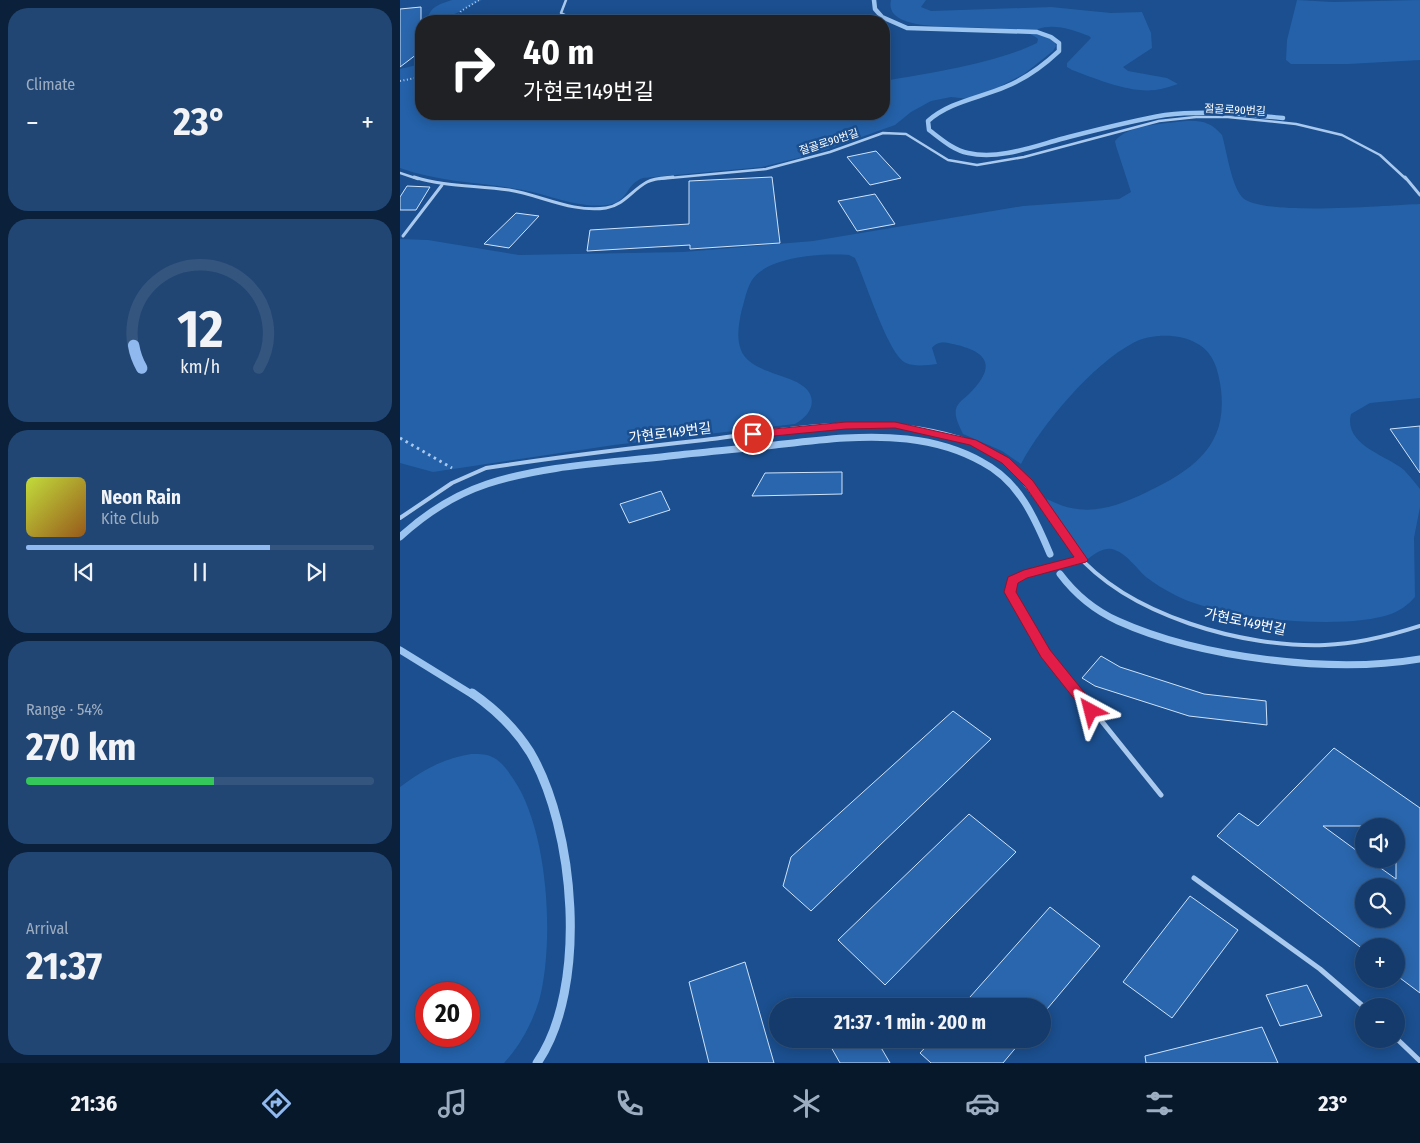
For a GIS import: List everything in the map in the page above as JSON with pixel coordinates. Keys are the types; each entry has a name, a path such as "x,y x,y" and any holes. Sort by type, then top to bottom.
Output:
{"lane":[{"path":"565,15 561,13 566,0"},
{"name":"절골로90번길","path":"400,173 442,184 508,190 572,206 606,209 629,199 644,182 654,179 760,171 830,152 883,133 906,134 948,160 977,165 1024,157 1159,121 1196,117 1228,117 1296,124 1342,135 1380,155 1400,172 1420,195"},
{"path":"403,236 442,184"},
{"name":"가현로149번길","path":"400,518 433,493 463,475 486,468 649,446 818,428 895,425 973,442 1006,461 1029,484 1082,560 1114,590 1155,611 1232,634 1296,644 1345,642 1391,635 1420,626"},
{"path":"1082,560 1024,574 1012,580 1010,592 1046,653 1161,795"},
{"path":"1194,878 1320,969 1355,999"},
{"path":"1405,1047 1420,1062"}],"path":[{"path":"458,15 463,9 479,0"},
{"path":"400,82 415,78"},
{"path":"400,438 463,475"}],"shaded area":[{"path":"452,0 482,0 453,15 429,15 432,9"},
{"path":"891,0 926,0 921,7 931,11 1051,7 1111,13 1142,12 1151,33 1152,48 1123,67 1128,71 1167,78 1178,84 1155,90 1134,89 1113,85 1072,70 1067,67 1067,63 1091,38 1064,28 1044,27 1038,29 1039,32 1055,41 1056,46 1053,51 1024,74 999,87 969,99 951,97 931,101 911,112 895,125 814,154 762,167 643,178 638,180 621,199 612,204 600,206 576,203 528,191 444,179 400,168 400,69 415,65 415,120 890,120 890,80 983,62 1021,50 1037,43 1038,39 1024,32 1003,29 926,25 906,21 893,13"},
{"path":"1297,0 1333,2 1420,0 1420,60 1348,64 1291,64 1286,60 1287,40"},
{"path":"1185,121 1205,123 1214,127 1222,135 1232,176 1238,191 1242,197 1253,203 1273,207 1298,208 1420,204 1420,398 1370,403 1351,414 1350,425 1353,434 1360,441 1404,470 1420,489 1420,507 1414,538 1415,597 1404,607 1391,614 1343,622 1282,620 1250,616 1195,603 1175,595 1149,580 1127,558 1115,550 1108,549 1097,552 1088,559 1061,533 1052,517 1047,499 1060,505 1085,510 1109,507 1134,498 1165,483 1195,463 1214,438 1220,422 1222,404 1220,383 1210,355 1202,346 1173,336 1156,336 1133,343 1102,365 1070,396 1042,431 1021,464 1002,451 963,434 958,422 956,415 957,407 978,384 986,368 981,356 965,347 941,343 936,344 932,348 937,364 917,365 906,363 899,357 892,346 855,258 849,255 811,256 783,261 760,272 752,280 747,290 739,324 738,335 741,350 746,358 755,365 805,387 812,399 811,408 803,419 795,424 614,445 433,472 400,463 400,239 428,240 519,255 683,252 813,241 1023,206 1119,199 1131,192 1115,141 1121,135 1138,128"},
{"path":"471,754 483,754 498,760 512,777 525,801 541,856 545,887 547,949 544,977 533,1018 520,1042 504,1063 400,1063 400,787 417,775 452,758"}],"building":[{"path":"421,7 421,15 415,15 415,56 400,67 400,9"},
{"path":"876,151 901,178 870,185 847,157"},
{"path":"772,177 780,243 690,249 690,245 587,251 590,230 689,224 689,181"},
{"path":"407,186 430,187 416,210 400,210 400,197"},
{"path":"875,194 895,224 857,231 838,201"},
{"path":"516,213 539,216 509,248 484,244"},
{"path":"1420,426 1420,473 1390,429"},
{"path":"842,472 842,494 752,496 765,473"},
{"path":"661,491 670,510 629,523 620,504"},
{"path":"1101,656 1120,667 1204,694 1266,701 1267,725 1189,716 1095,686 1082,678"},
{"path":"953,711 991,739 811,911 783,886 791,857"},
{"path":"1334,748 1420,808 1420,993 1405,982 1405,938 1355,938 1355,943 1217,836 1239,813 1258,826","holes":["1355,818 1405,818 1405,868 1396,868 1396,878 1405,878 1405,928 1355,928 1355,878 1395,878 1381,868 1355,868 1355,849 1323,826 1355,826"]},
{"path":"969,814 1016,852 885,985 838,940"},
{"path":"1190,896 1238,930 1172,1018 1123,982"},
{"path":"1050,907 1100,946 1051,1004 1051,998 969,998"},
{"path":"745,962 774,1063 709,1063 689,982"},
{"path":"1307,985 1322,1016 1280,1026 1266,995"},
{"path":"1262,1027 1278,1063 1146,1063 1145,1056"},
{"path":"832,1048 881,1048 890,1063 840,1063"},
{"path":"925,1048 1016,1048 1003,1063 931,1063 920,1053"}],"waterway":[{"path":"874,0 875,9 880,15"},
{"path":"890,21 907,28 1037,32 1051,37 1059,43 1059,51 1027,76 1005,87 945,109 928,121 929,130 947,144 963,152 979,155 1015,152 1113,126 1165,115 1210,113 1283,118"},
{"path":"400,537 430,513 475,488 531,473 577,466 808,441 874,437 907,439 946,447 973,457 995,470 1016,490 1032,514 1050,554"},
{"path":"1060,574 1079,595 1110,617 1151,634 1187,645 1267,660 1307,663 1347,665 1420,659"},
{"path":"400,650 473,695"},
{"path":"472,693 504,720 530,752 545,784 557,822 566,864 570,908 570,952 564,993 553,1031 537,1063"}],"route":[{"path":"753,434 846,426 895,425 973,442 1006,461 1029,484 1082,560 1024,574 1012,580 1010,592 1020,613 1046,653 1091,711"}]}
